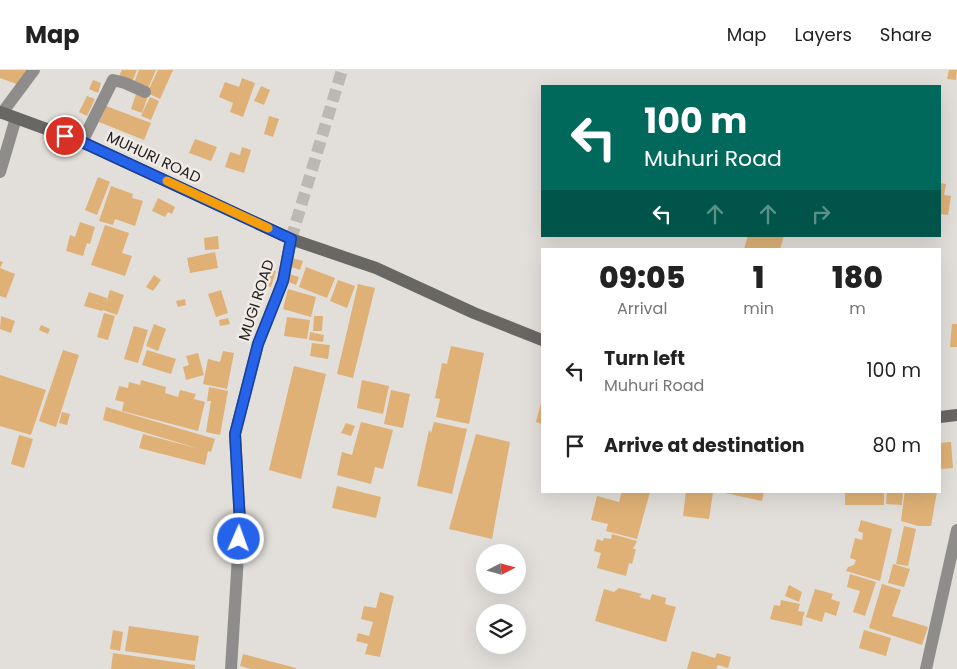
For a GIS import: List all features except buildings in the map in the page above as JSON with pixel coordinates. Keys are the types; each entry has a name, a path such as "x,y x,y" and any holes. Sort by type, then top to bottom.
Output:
{"main road":[{"name":"MUHURI ROAD","path":"1,112 82,142 291,239 376,268 474,313 541,340"},
{"path":"941,417 957,415"}],"street":[{"path":"1,112 34,70"},
{"path":"82,142 113,80 125,83 144,92"},
{"path":"0,172 16,118"},
{"name":"MUGI ROAD","path":"231,669 240,522 235,434 258,344 283,281 291,239"},
{"path":"926,669 957,530"}],"tunnel":[{"path":"291,239 342,70"}],"slow traffic":[{"path":"167,181 268,228"}],"route":[{"path":"65,136 82,142 291,239 283,281 258,344 235,434 240,522 239,539"}]}
